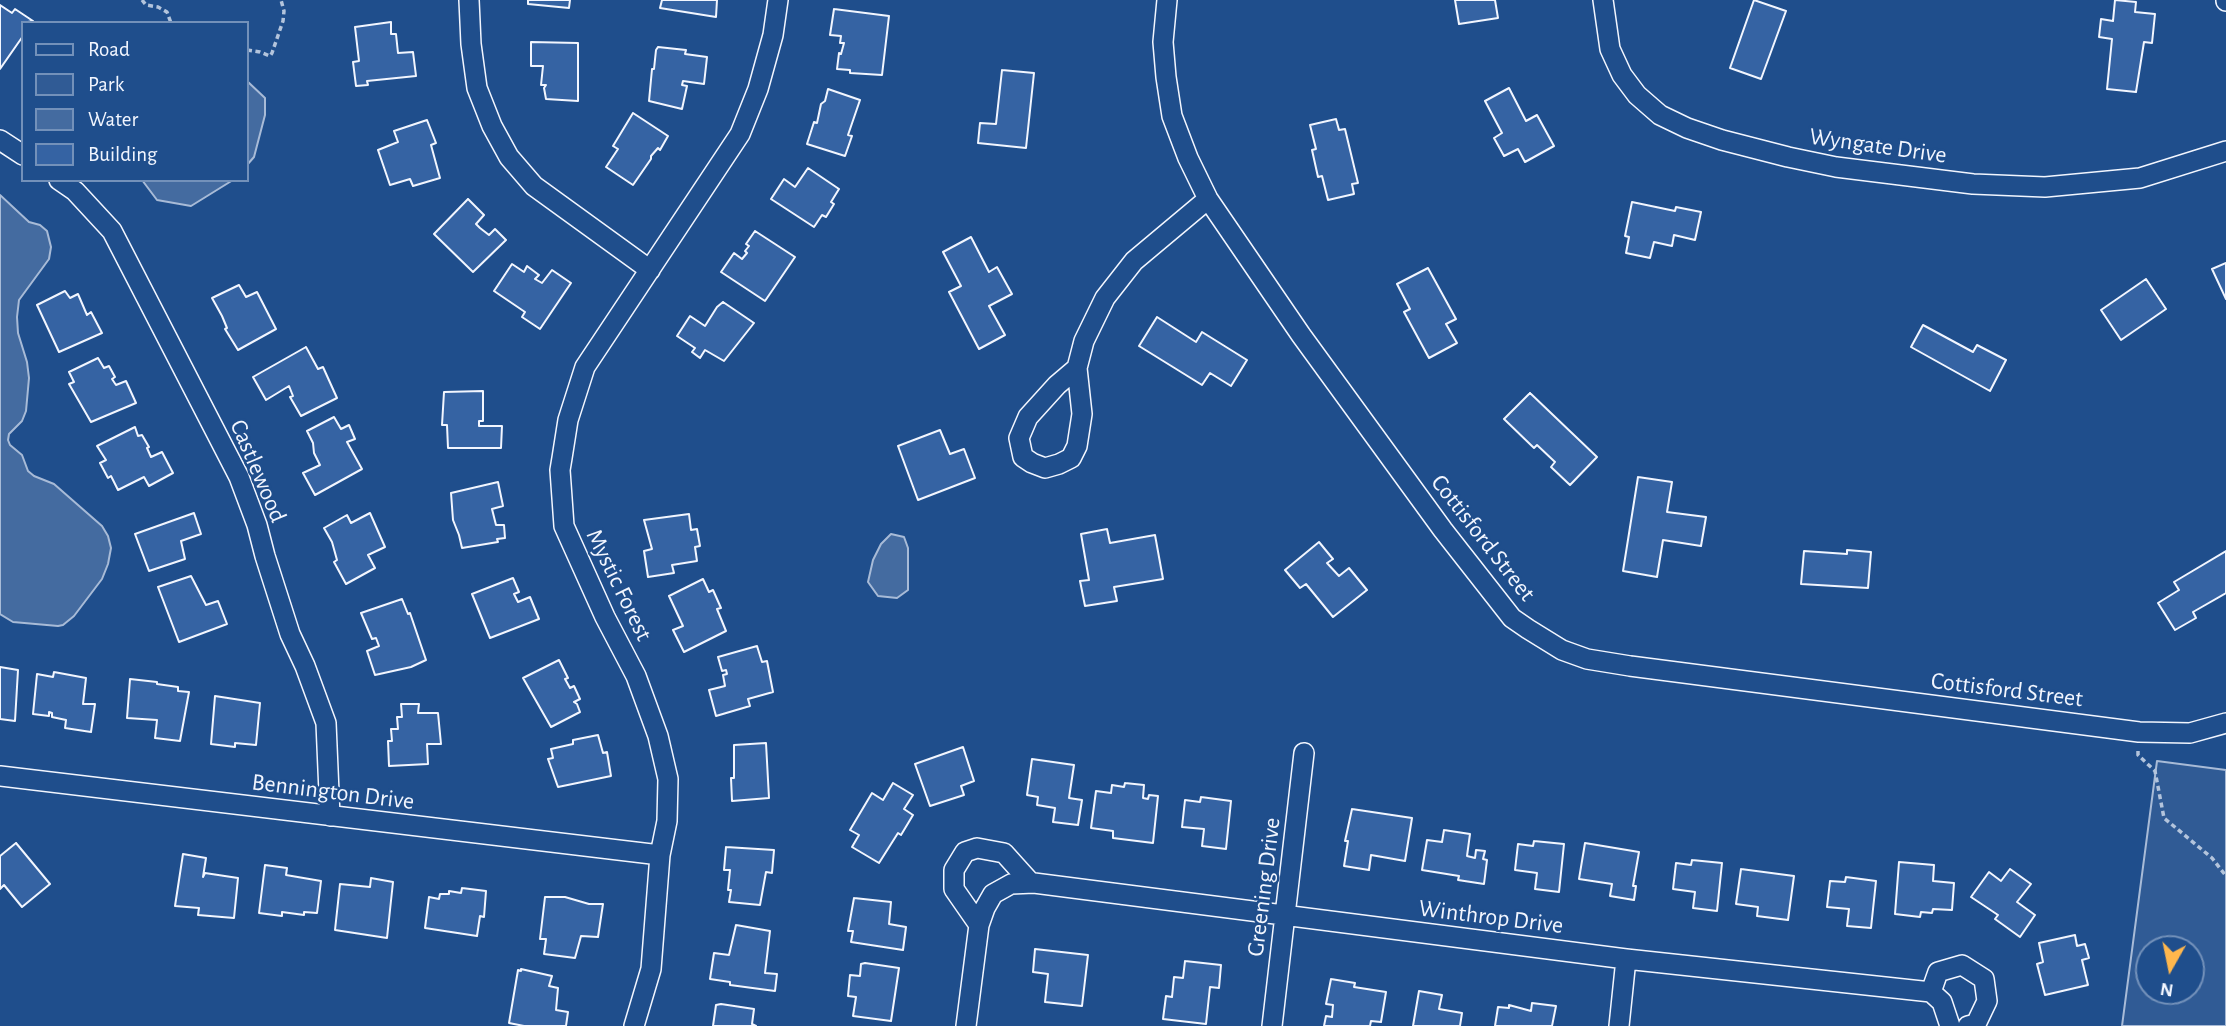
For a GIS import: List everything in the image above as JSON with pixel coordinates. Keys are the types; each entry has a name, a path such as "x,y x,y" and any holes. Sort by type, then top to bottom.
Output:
{"street":[{"path":"469,0 477,88 492,127 509,157 534,186 650,270"},
{"name":"Mystic Forest","path":"634,1026 651,969 660,855 667,821 668,779 658,736 636,676 605,617 564,526 560,470 568,420 586,367 740,134 758,89 774,35 778,0"},
{"name":"Cottisford Street","path":"1167,0 1163,42 1172,116 1208,199 1301,335 1443,530 1512,618 1562,650 1587,659 1630,666 2139,732 2190,733 2226,723"},
{"name":"Wyngate Drive","path":"1603,0 1610,49 1622,75 1637,95 1652,108 1687,128 1788,157 1836,167 1973,184 2045,187 2140,178 2226,152"},
{"path":"0,140 21,154"},
{"name":"Castlewood","path":"62,182 75,191 112,231 239,477 257,525 288,626 326,723 330,816"},
{"path":"1077,368 1057,385 1028,417 1019,438 1023,457 1032,463 1045,468 1059,464 1071,458 1077,446 1082,414 1077,368 1084,341 1105,298 1133,261 1208,199"},
{"name":"Greening Drive","path":"1272,1026 1304,753"},
{"name":"Bennington Drive","path":"0,776 660,855"},
{"path":"966,1026 979,926 954,889 954,870 965,852 977,849 1004,853 1031,883"},
{"name":"Winthrop Drive","path":"979,926 993,894 1011,884 1031,883 1936,997"},
{"path":"1619,1026 1626,959"},
{"path":"1950,1026 1936,997 1938,972 1962,965 1984,979 1987,1001 1976,1024 1968,1026"}],"path":[{"path":"142,0 146,5 167,12 170,21"},
{"path":"248,50 270,56 272,53 283,21 281,0"},
{"path":"2139,732 2138,755 2155,771 2164,818 2212,858 2226,876"}],"green space":[{"path":"2157,761 2226,770 2226,1026 2122,1026"}],"water":[{"path":"248,82 265,98 265,115 254,157 248,164"},
{"path":"144,182 230,182 191,206 157,200"},
{"path":"0,195 29,222 40,225 47,231 51,247 49,259 19,300 18,333 29,378 26,411 22,421 9,434 8,440 22,455 28,471 54,484 102,526 111,548 102,579 74,616 58,626 13,622 0,614"},
{"path":"891,534 904,537 908,548 908,590 897,598 878,596 868,582 873,560 881,544"}],"building":[{"path":"528,0 570,0 569,8 528,4"},
{"path":"662,0 717,0 716,17 660,8"},
{"path":"1455,0 1495,0 1498,18 1459,24"},
{"path":"1754,0 1786,11 1761,79 1730,68"},
{"path":"2115,0 2136,2 2135,12 2155,14 2152,43 2144,42 2136,92 2107,89 2112,39 2099,37 2101,19 2113,21"},
{"path":"0,5 12,13 15,9 33,21 21,21 21,39 0,69"},
{"path":"834,9 889,16 882,75 850,73 850,70 837,69 839,53 841,54 844,43 840,43 841,36 830,35"},
{"path":"391,22 391,34 396,34 398,53 413,52 416,76 367,81 368,85 356,86 353,62 359,61 355,27"},
{"path":"531,42 578,43 578,101 546,99 546,85 541,85 543,66 531,66"},
{"path":"658,47 686,50 685,54 707,57 704,84 683,81 682,85 687,86 682,109 649,101 652,69"},
{"path":"1002,70 1034,73 1026,148 978,143 980,123 996,124"},
{"path":"1509,88 1526,121 1537,115 1554,146 1525,162 1518,149 1504,156 1494,138 1502,133 1485,101"},
{"path":"828,89 860,100 848,135 852,136 845,156 807,144"},
{"path":"633,113 668,136 660,150 658,148 651,156 633,185 606,167 618,149 613,146"},
{"path":"1336,119 1339,130 1345,129 1358,183 1352,184 1354,194 1328,200 1322,176 1318,177 1312,150 1316,149 1310,125"},
{"path":"427,120 436,143 431,145 440,178 413,186 410,179 390,185 378,150 398,142 394,131"},
{"path":"808,168 839,189 826,217 822,215 814,227 771,199 784,179 795,187"},
{"path":"468,199 484,215 476,224 489,235 495,229 506,240 473,272 434,234"},
{"path":"1632,202 1675,211 1676,207 1701,212 1695,240 1674,235 1672,246 1654,242 1650,258 1626,253 1629,237 1625,236"},
{"path":"755,231 795,257 765,301 721,272 734,253 742,259 747,253 745,251 749,246 746,244"},
{"path":"971,237 989,272 997,267 1012,294 989,306 1005,335 979,349 949,292 961,286 943,252"},
{"path":"2226,263 2226,299 2212,269"},
{"path":"512,264 524,272 527,266 539,275 535,279 542,283 552,270 571,283 540,329 522,317 525,312 494,291"},
{"path":"1428,268 1456,319 1446,324 1457,343 1429,358 1404,312 1410,309 1397,284"},
{"path":"2146,279 2166,309 2121,340 2101,310"},
{"path":"239,285 246,297 257,292 276,329 238,350 225,329 227,328 222,316 212,298"},
{"path":"65,291 70,298 78,294 87,315 91,312 102,333 59,352 37,305"},
{"path":"723,302 754,323 724,361 705,350 700,358 692,352 695,348 677,336 690,316 705,326"},
{"path":"1157,317 1196,342 1202,332 1247,360 1231,386 1210,373 1202,385 1139,346"},
{"path":"1923,325 1973,352 1977,345 2006,360 1990,391 1911,347"},
{"path":"306,347 318,369 323,367 337,398 301,416 290,397 293,396 289,386 266,400 253,377"},
{"path":"98,358 104,368 109,366 116,385 126,381 136,403 91,422 69,384 74,382 69,372"},
{"path":"483,391 483,421 479,421 479,426 502,426 501,448 448,448 447,425 442,425 444,392"},
{"path":"1530,393 1597,457 1570,485 1551,467 1555,462 1537,445 1534,448 1504,419"},
{"path":"334,417 341,429 349,425 355,439 347,442 362,469 315,495 303,473 320,465 307,431"},
{"path":"135,427 138,436 142,435 149,447 147,448 151,457 162,452 173,473 149,486 144,477 118,490 100,463 106,460 97,446"},
{"path":"940,430 950,454 964,449 975,478 918,500 898,446"},
{"path":"1638,477 1672,482 1667,512 1706,517 1701,546 1663,540 1657,577 1623,571"},
{"path":"498,482 503,506 492,509 496,525 504,525 505,538 497,539 498,542 462,548 453,520 451,493"},
{"path":"194,513 201,534 181,541 185,559 149,571 135,534"},
{"path":"370,513 385,547 368,555 375,568 346,584 334,562 337,560 332,542 324,528 347,515 351,523"},
{"path":"689,514 691,530 697,529 700,546 695,547 697,561 672,565 674,573 648,577 644,551 652,549 644,520"},
{"path":"1107,529 1110,543 1155,535 1163,579 1114,587 1117,601 1085,606 1080,581 1089,580 1081,534"},
{"path":"1319,542 1333,559 1327,563 1339,576 1349,568 1367,590 1333,617 1306,584 1300,588 1285,570"},
{"path":"1847,550 1871,552 1868,588 1801,584 1804,551 1847,554"},
{"path":"2226,551 2226,593 2193,612 2196,618 2175,630 2158,603 2179,590 2174,582"},
{"path":"191,576 206,605 218,601 227,624 179,642 158,587"},
{"path":"513,578 519,592 514,594 518,602 530,597 539,619 490,638 472,594"},
{"path":"703,579 709,592 713,590 721,608 717,609 726,631 684,652 673,630 683,626 669,596"},
{"path":"402,599 408,614 410,613 426,660 411,667 375,675 367,651 379,646 376,638 372,639 361,613"},
{"path":"757,646 762,662 767,661 773,692 748,699 750,706 716,716 709,690 725,686 723,675 727,674 726,670 722,671 718,657"},
{"path":"559,660 568,678 565,679 570,688 574,686 580,699 574,702 580,712 551,727 523,678"},
{"path":"0,667 18,670 15,721 0,719"},
{"path":"54,672 86,678 83,704 95,704 91,732 65,728 66,720 52,717 49,712 49,716 33,714 37,674 53,677"},
{"path":"130,679 157,682 178,687 178,691 189,692 180,741 155,738 157,720 127,718"},
{"path":"215,696 260,703 256,745 235,743 235,747 211,744"},
{"path":"401,704 419,704 418,713 438,713 441,744 427,744 428,764 389,766 388,741 392,741 391,729 398,729 397,717 402,717"},
{"path":"598,735 603,753 607,752 611,776 558,787 548,759 553,758 551,749 573,744 573,740"},
{"path":"766,743 769,798 732,801 734,745"},
{"path":"963,747 974,781 961,786 964,795 930,806 915,764"},
{"path":"1032,759 1074,765 1069,798 1082,800 1078,825 1053,822 1055,808 1037,805 1038,797 1027,795"},
{"path":"893,783 913,795 904,809 913,815 879,863 852,847 859,835 850,830 872,793 883,800"},
{"path":"1125,783 1144,785 1143,798 1148,799 1149,795 1158,796 1153,843 1113,838 1113,831 1091,828 1096,791 1111,793 1112,785 1124,787"},
{"path":"1201,797 1231,801 1226,849 1202,846 1204,829 1182,827 1185,800 1200,802"},
{"path":"1352,809 1412,818 1405,861 1371,855 1369,870 1344,866 1348,841 1345,841"},
{"path":"1444,830 1470,834 1467,856 1475,858 1476,850 1485,851 1483,859 1487,860 1484,884 1458,880 1459,876 1422,870 1427,840 1442,842"},
{"path":"1534,841 1564,844 1559,892 1535,889 1537,873 1515,870 1518,844 1533,846"},
{"path":"16,843 50,884 22,907 4,885 0,889 0,856"},
{"path":"1585,843 1639,852 1633,886 1636,886 1634,900 1610,896 1612,884 1579,879"},
{"path":"726,847 774,850 772,873 766,872 760,905 729,902 730,870 724,870"},
{"path":"183,854 206,858 203,877 205,873 238,878 234,918 198,915 199,908 175,906"},
{"path":"1692,860 1722,863 1717,911 1693,908 1695,892 1673,889 1676,863 1691,865"},
{"path":"1899,862 1934,865 1933,881 1954,883 1952,910 1933,909 1932,913 1921,912 1920,917 1895,914"},
{"path":"265,865 287,868 286,875 321,881 317,913 304,912 304,915 282,912 282,916 259,913"},
{"path":"1741,869 1794,876 1788,920 1757,916 1758,907 1736,904"},
{"path":"2010,869 2031,884 2017,902 2035,915 2020,937 1995,919 1998,915 1971,897 1989,872 2001,881"},
{"path":"1846,877 1876,881 1871,928 1847,926 1849,909 1827,907 1830,881 1845,882"},
{"path":"371,878 393,882 387,938 335,930 340,884 370,887"},
{"path":"462,888 486,891 484,917 480,916 477,936 425,928 429,897 439,899 440,894 449,894 449,891 461,893"},
{"path":"545,897 565,897 589,904 603,904 598,937 581,936 575,958 544,954 546,939 540,939"},
{"path":"854,898 891,902 889,924 906,927 903,950 851,942 853,931 848,931"},
{"path":"736,925 770,931 765,973 777,974 775,991 730,985 730,982 710,979 714,953 729,955"},
{"path":"2075,935 2077,946 2085,944 2089,958 2082,960 2088,985 2045,995 2037,964 2043,962 2039,943"},
{"path":"1035,949 1088,955 1082,1006 1045,1002 1048,974 1033,972"},
{"path":"1185,961 1221,965 1219,988 1210,987 1206,1024 1163,1019 1166,996 1172,997 1174,977 1183,978"},
{"path":"861,964 899,968 891,1021 853,1016 856,997 848,996 850,975 860,976"},
{"path":"518,970 552,976 549,986 558,988 556,1010 568,1012 566,1026 524,1026 509,1023"},
{"path":"1331,979 1355,983 1354,987 1386,992 1381,1022 1371,1021 1370,1026 1324,1026 1326,1016 1332,1017 1333,1005 1326,1004"},
{"path":"1419,991 1442,995 1439,1009 1462,1013 1460,1026 1413,1026"},
{"path":"1532,1003 1556,1006 1552,1026 1495,1026 1498,1007 1509,1008 1509,1005 1531,1011"},
{"path":"716,1005 754,1009 752,1024 756,1026 713,1026"}]}
